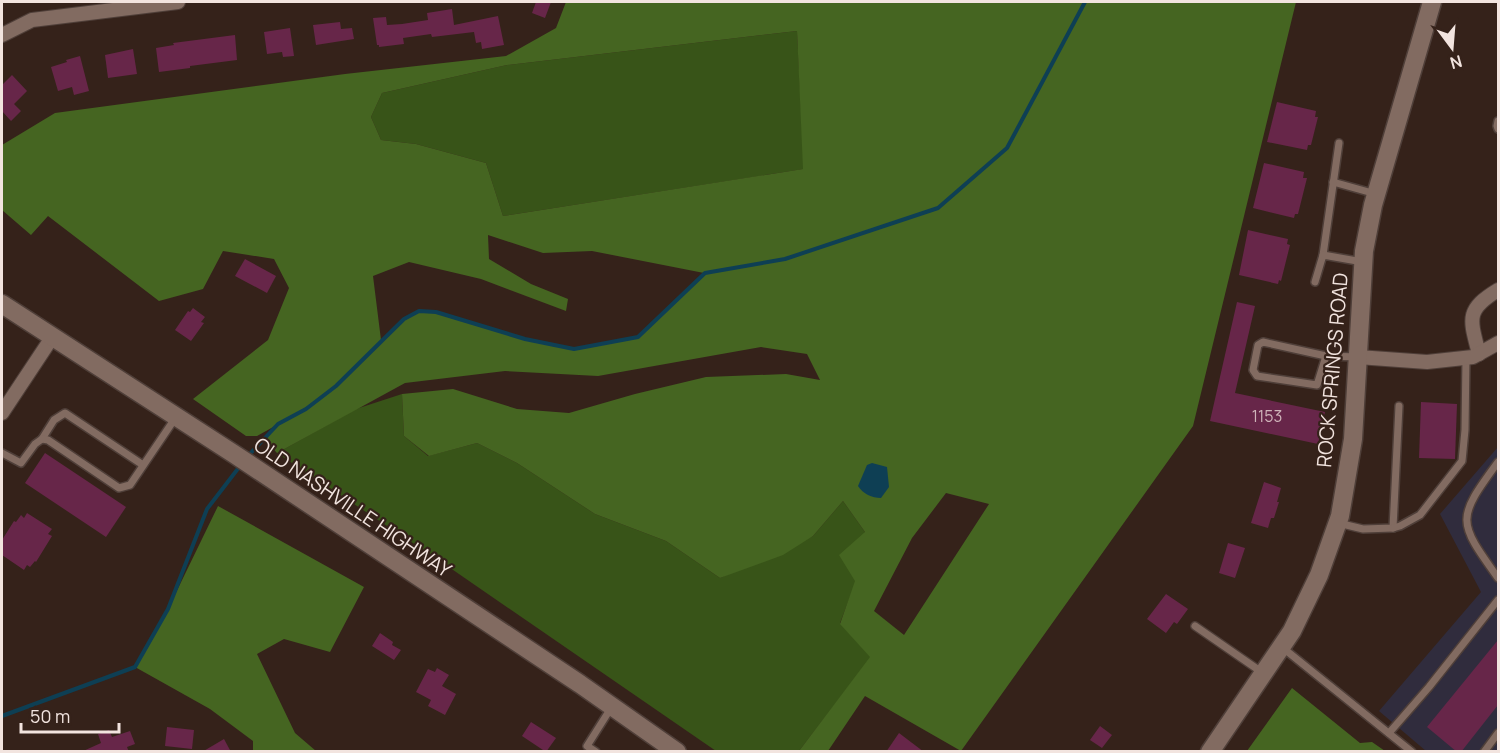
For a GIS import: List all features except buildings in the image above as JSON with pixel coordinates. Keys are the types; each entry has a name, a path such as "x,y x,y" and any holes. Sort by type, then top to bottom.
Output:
{"main road":[{"name":"ROCK SPRINGS ROAD","path":"1210,752 1292,631 1319,575 1338,522 1353,439 1363,262 1376,194 1432,2"},
{"name":"OLD NASHVILLE HIGHWAY","path":"2,304 234,454 612,706 677,752"}],"street":[{"path":"2,35 32,20 178,2"},
{"path":"1473,356 1473,312 1481,301 1498,290"},
{"path":"2,413 53,336"},
{"path":"1358,357 1427,362 1473,356 1498,343"}],"lane":[{"path":"1498,122 1498,129"},
{"path":"1315,282 1323,255 1339,143"},
{"path":"1333,182 1376,194"},
{"path":"1323,255 1363,262"},
{"path":"1326,356 1317,385 1257,375 1253,370 1258,345 1263,342 1326,356 1358,357"},
{"path":"1338,522 1363,528 1393,528 1420,515 1462,461 1473,356"},
{"path":"1393,528 1399,406"},
{"path":"2,453 21,463 35,444 42,439 54,420 65,413 143,465"},
{"path":"42,439 48,440 119,488 130,485 176,417"},
{"path":"1498,462 1472,499 1466,521 1472,541 1498,578"},
{"path":"1389,734 1498,600"},
{"path":"1195,626 1263,673"},
{"path":"1281,647 1412,752"},
{"path":"596,752 587,746 612,706"},
{"path":"1484,752 1498,733"}],"shaded area":[{"path":"1498,447 1498,751 1426,751 1379,711 1481,592 1440,514"}],"green space":[{"path":"566,2 1296,2 1193,426 961,751 865,696 828,751 799,751 870,657 840,624 855,581 839,555 865,532 843,501 813,536 783,555 720,578 666,541 595,514 517,463 477,443 429,456 404,436 402,394 453,389 517,409 569,413 706,377 786,374 820,380 807,354 761,347 598,376 505,371 405,383 277,453 263,438 275,426 257,436 246,436 193,399 268,340 289,288 274,259 223,251 203,289 159,301 48,216 31,235 2,210 2,145 55,113 345,74 506,56 556,28","holes":["797,31 803,169 503,216 486,163 416,144 381,140 371,117 382,93 507,65","488,235 543,253 592,251 704,273 638,337 574,349 525,339 436,312 419,311 404,319 381,340 373,276 409,262 481,279 566,311 568,299 531,284 489,259","946,493 989,504 904,635 874,611 912,538"]},
{"path":"797,31 804,169 503,216 486,163 416,144 381,140 371,117 382,93 507,65"},
{"path":"402,394 404,436 428,456 477,443 517,463 595,514 666,541 720,578 813,536 843,501 865,532 856,581 840,623 871,657 799,751 716,751 443,563 277,453 356,409"},
{"path":"218,506 364,587 330,652 284,639 257,654 295,733 316,751 253,751 253,741 210,709 135,667 168,609"},
{"path":"1292,688 1360,743 1372,742 1385,751 1247,751"}],"water":[{"path":"872,463 887,467 889,487 881,498 868,495 858,486 867,465"}],"waterway":[{"path":"247,457 278,424 306,409 336,386 404,319 419,311 436,312 525,339 574,349 638,337 705,273 785,259 938,208 1007,148 1085,2"},
{"path":"2,716 135,667 168,609 207,509 240,466"}]}
